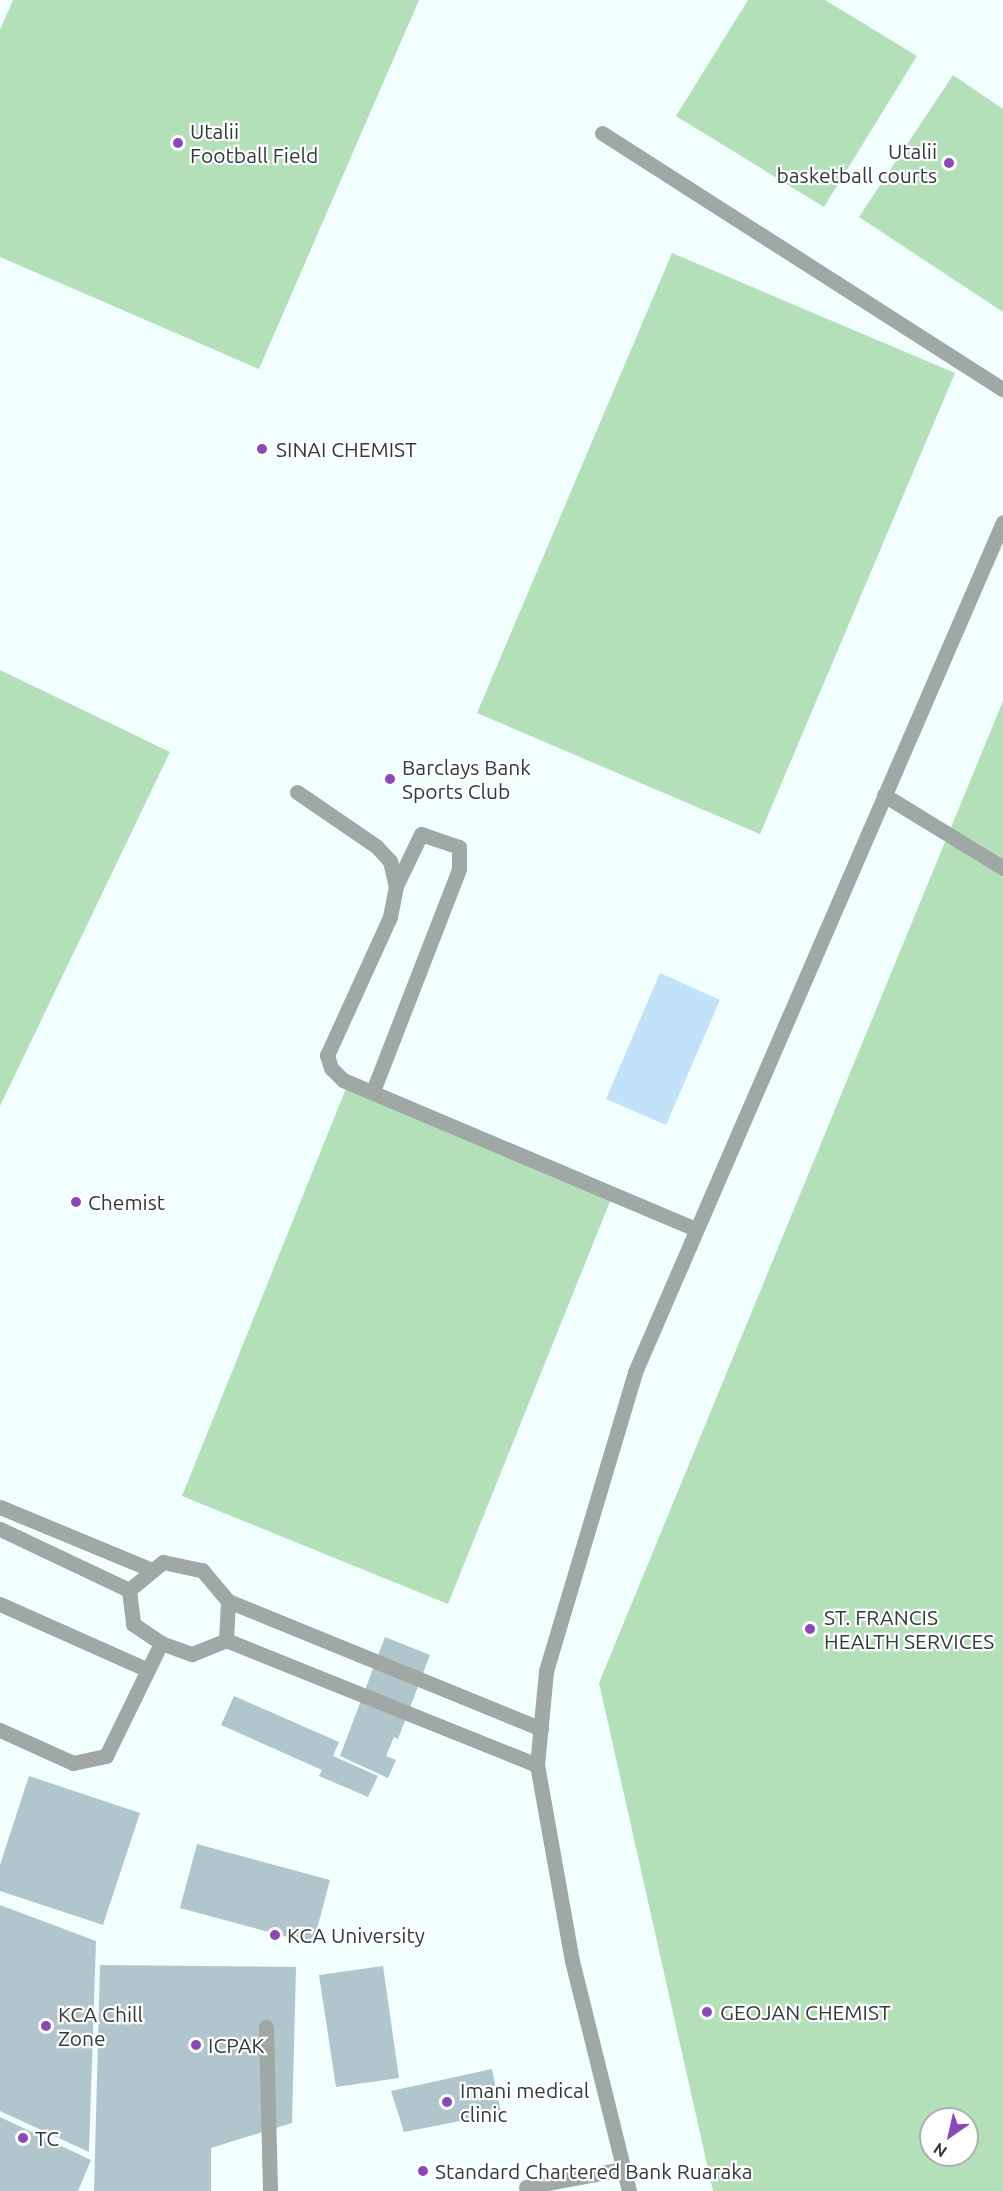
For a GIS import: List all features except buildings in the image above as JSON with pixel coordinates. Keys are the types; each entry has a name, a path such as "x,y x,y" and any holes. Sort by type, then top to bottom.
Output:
{"street":[{"path":"602,134 1003,389"},
{"path":"629,2191 572,1961 537,1765 546,1671 635,1372 1003,522"},
{"path":"297,792 376,846 390,861 396,886"},
{"path":"884,795 1003,868"},
{"path":"374,1091 459,869 459,847 421,834 396,886 390,917 327,1055 343,1080 374,1091 696,1229"},
{"path":"0,1507 152,1570"},
{"path":"0,1529 129,1590"},
{"path":"129,1590 163,1562 202,1570 228,1601 541,1729"},
{"path":"129,1590 133,1624 161,1644 192,1654 226,1640 537,1765"},
{"path":"226,1640 228,1601"},
{"path":"0,1604 146,1669"},
{"path":"0,1730 73,1763 106,1756 146,1669 161,1644"},
{"path":"266,2026 270,2191"},
{"path":"526,2187 623,2169"}],"green space":[{"name":"Utalii Football Field","path":"13,0 419,0 259,369 0,257 0,30"},
{"path":"748,0 825,0 917,56 824,207 676,116"},
{"name":"Utalii basketball courts","path":"953,75 1003,109 1003,312 859,217"},
{"path":"672,253 955,373 760,834 477,713"},
{"path":"0,670 170,752 0,1106"},
{"path":"1003,701 1003,2191 713,2191 599,1683"},
{"path":"349,1081 615,1189 448,1604 182,1496"}],"water":[{"path":"660,973 720,1000 666,1125 606,1099"}],"place":[{"name":"Utalii Football Field","path":"178,143"},
{"name":"Utalii basketball courts","path":"949,163"},
{"name":"SINAI CHEMIST","path":"262,449"},
{"name":"Barclays Bank Sports Club","path":"390,779"},
{"name":"Chemist","path":"76,1202"},
{"name":"ST. FRANCIS HEALTH SERVICES","path":"810,1629"},
{"name":"KCA University","path":"275,1935"},
{"name":"GEOJAN CHEMIST","path":"707,2012"},
{"name":"KCA Chill Zone","path":"46,2026"},
{"name":"ICPAK","path":"196,2045"},
{"name":"Imani medical clinic","path":"447,2102"},
{"name":"TC","path":"23,2138"},
{"name":"Standard Chartered Bank Ruaraka","path":"423,2171"}]}
